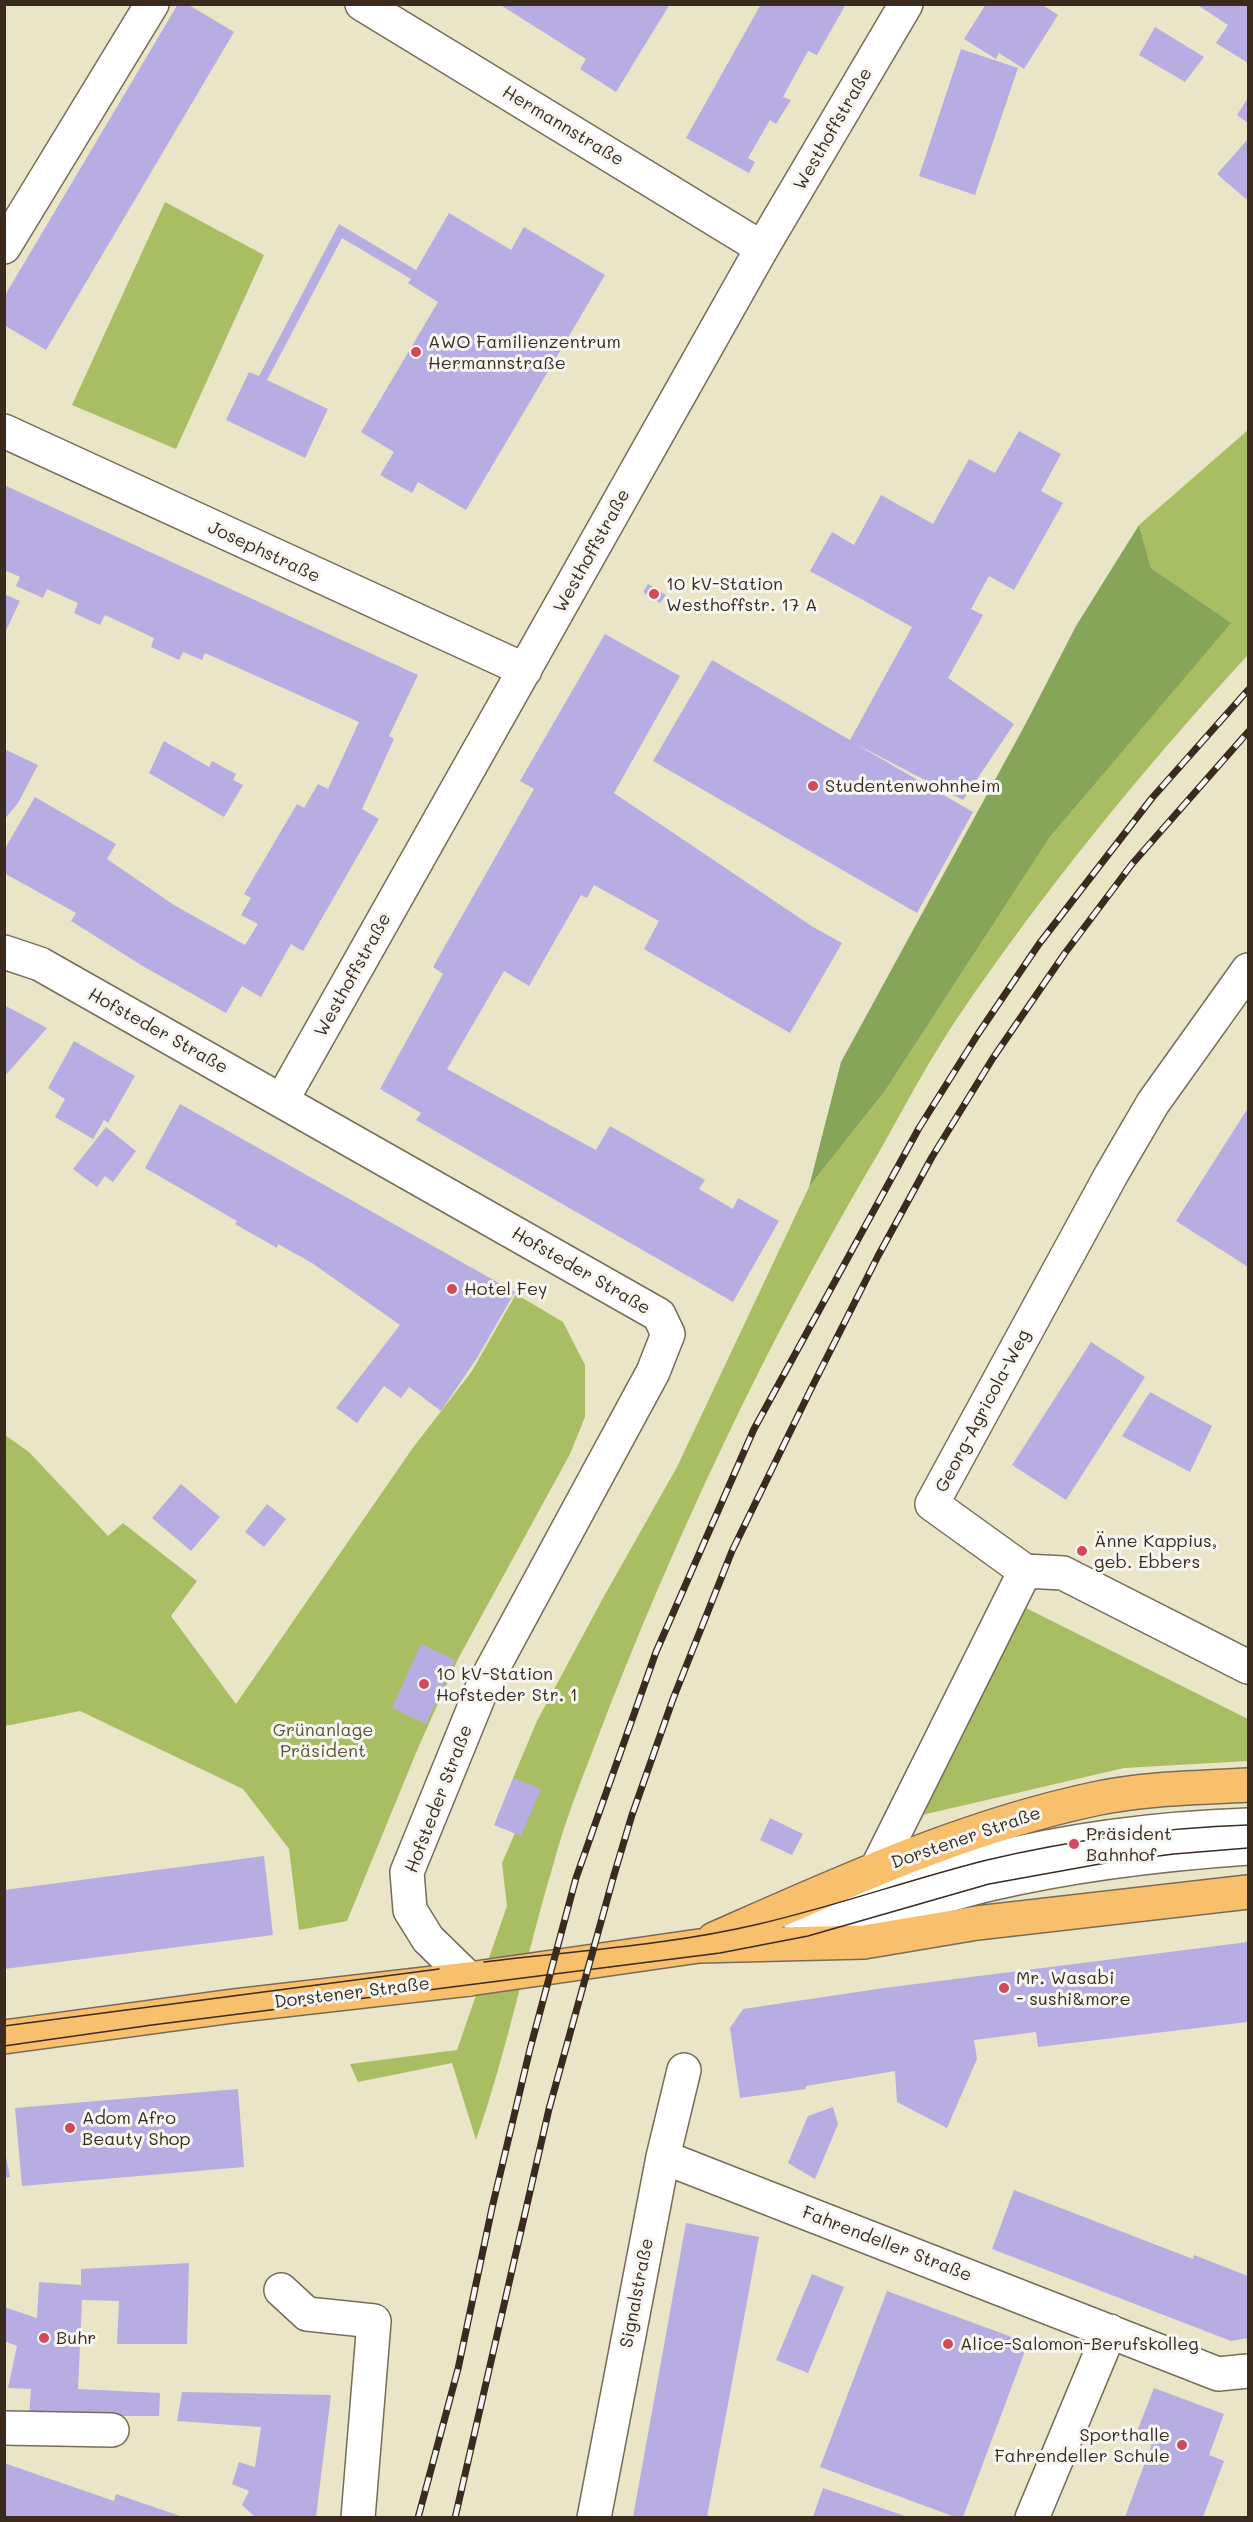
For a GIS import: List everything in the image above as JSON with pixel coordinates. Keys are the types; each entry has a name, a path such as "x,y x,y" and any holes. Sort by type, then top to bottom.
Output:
{"main road":[{"name":"Dorstener Straße","path":"699,1946 877,1868 1014,1818 1101,1797 1184,1788 1248,1785"},
{"name":"Dorstener Straße","path":"4,2037 233,2006 469,1979 699,1946 864,1942 976,1923 1248,1892"}],"street":[{"path":"4,247 152,4"},
{"name":"Hermannstraße","path":"362,4 762,248"},
{"name":"Westhoffstraße","path":"282,1101 762,248 906,4"},
{"name":"Josephstraße","path":"4,431 525,670"},
{"name":"Hofsteder Straße","path":"4,952 40,964 659,1315 668,1334 653,1372 483,1686 407,1872 410,1910 428,1939 469,1979"},
{"name":"Georg-Agricola-Weg","path":"1025,1571 932,1504 1116,1166 1153,1103 1248,970"},
{"path":"877,1868 1025,1571 1063,1573 1248,1667"},
{"path":"739,1928 802,1913 987,1861 1045,1848 1151,1832 1248,1825"},
{"path":"775,1944 989,1884 1111,1862 1248,1848"},
{"name":"Signalstraße","path":"594,2517 663,2157 684,2070"},
{"name":"Fahrendeller Straße","path":"663,2157 1218,2374 1248,2371"},
{"path":"282,2290 307,2314 374,2321 358,2517"},
{"path":"1032,2517 1110,2331"},
{"path":"4,2428 112,2430"}],"green space":[{"path":"165,202 264,255 176,449 72,405"},
{"path":"1248,430 1248,655 1170,742 1095,832 1024,924 956,1020 838,1223 761,1367 658,1590 568,1816 498,2071 476,2140 452,2063 358,2082 350,2064 457,2050 507,1906 502,1863 515,1833 513,1778 537,1721 677,1467 809,1187 885,1091 1050,837 1230,623 1151,568 1139,525"},
{"path":"1139,525 1151,568 1231,623 1050,837 885,1091 809,1187 841,1062 1026,723 1076,626"},
{"name":"Grünanlage Präsident","path":"516,1294 563,1322 585,1365 585,1417 570,1454 458,1659 418,1748 347,1921 299,1930 289,1849 243,1789 80,1711 5,1726 5,1435 29,1452 108,1536 123,1523 197,1581 171,1616 236,1704 412,1449 472,1371"},
{"path":"1026,1608 1248,1719 1248,1761 1124,1768 922,1815"}],"building":[{"path":"178,4 187,4 234,32 46,350 4,325 4,297"},
{"path":"499,4 670,4 616,92 580,69 586,59"},
{"path":"761,4 846,4 817,55 808,51 783,97 791,100 776,124 770,120 748,158 755,162 749,173 686,138"},
{"path":"986,4 1041,4 1058,15 1024,69 999,53 996,59 964,39"},
{"path":"1196,4 1248,4 1248,63 1216,43 1228,25"},
{"path":"1155,27 1204,57 1185,82 1139,55"},
{"path":"961,49 1018,68 975,195 919,176"},
{"path":"1248,98 1248,123 1237,115"},
{"path":"1248,139 1248,197 1246,199 1217,174"},
{"path":"449,213 511,250 524,227 605,275 466,510 418,482 412,493 380,475 394,452 361,432 438,302 408,283 411,279 342,238 267,380 328,409 305,458 226,420 249,372 259,376 339,224 416,270"},
{"path":"1019,431 1061,454 1041,491 1063,503 1014,590 989,576 971,609 983,615 948,678 1014,724 963,800 854,743 973,812 917,913 653,761 712,660 850,740 912,627 810,571 832,532 854,545 881,495 933,524 969,459 995,473"},
{"path":"4,485 418,675 389,736 394,739 362,809 379,819 303,951 291,944 261,997 242,986 226,1013 141,965 71,921 76,913 4,873 4,850 35,797 116,844 107,859 174,905 245,945 258,924 241,915 251,898 244,894 297,804 304,808 318,784 328,789 359,722 205,653 202,660 183,652 179,660 151,647 154,638 105,615 100,625 74,613 78,603 47,589 43,598 16,586 20,577 7,571 4,575"},
{"name":"10 kV-Station Westhoffstr. 17 A","path":"648,584 666,595 660,603 643,592"},
{"path":"4,594 20,601 4,635"},
{"path":"605,634 680,676 614,793 813,927 842,943 790,1033 644,949 659,921 594,885 587,898 581,895 529,986 504,971 447,1069 596,1150 610,1126 705,1180 699,1189 733,1209 738,1198 779,1221 733,1302 416,1120 421,1113 380,1089 443,974 433,967 534,789 520,781"},
{"path":"164,741 209,767 212,761 236,774 233,780 243,785 224,817 149,773"},
{"path":"4,749 38,765 18,803 4,820"},
{"path":"4,1005 47,1028 4,1077"},
{"path":"74,1041 135,1076 108,1123 104,1120 93,1139 55,1117 65,1099 48,1088"},
{"path":"180,1104 515,1292 477,1358 441,1411 409,1387 401,1398 384,1386 357,1423 336,1408 400,1325 312,1263 278,1244 277,1248 235,1224 237,1221 145,1168"},
{"path":"1248,1108 1248,1267 1176,1221"},
{"path":"106,1127 136,1151 113,1182 105,1176 97,1187 73,1169"},
{"path":"1091,1342 1145,1377 1066,1500 1012,1465"},
{"path":"1150,1392 1212,1426 1190,1472 1122,1436"},
{"path":"181,1484 220,1517 191,1551 152,1518"},
{"path":"267,1504 286,1519 264,1547 245,1532"},
{"name":"10 kV-Station Hofsteder Str. 1","path":"421,1644 455,1660 426,1724 392,1708"},
{"path":"513,1778 541,1789 521,1836 494,1825"},
{"path":"770,1818 803,1834 792,1855 760,1840"},
{"path":"264,1856 273,1935 4,1969 4,1890"},
{"path":"1248,1942 1248,2022 1038,2047 1036,2032 974,2040 977,2059 947,2128 897,2102 895,2071 806,2086 806,2089 740,2098 730,2028 743,2009 884,1988"},
{"path":"238,2089 244,2167 22,2186 15,2108"},
{"path":"833,2107 838,2124 815,2179 788,2163 808,2116"},
{"path":"4,2147 10,2177 4,2178"},
{"path":"1014,2190 1193,2259 1194,2255 1248,2276 1248,2338 1231,2341 992,2249"},
{"path":"686,2223 759,2237 707,2517 633,2517"},
{"path":"189,2263 187,2344 117,2344 119,2301 82,2300 78,2389 160,2393 159,2416 29,2416 31,2389 8,2388 17,2346 4,2341 4,2307 37,2318 39,2282 81,2285 81,2269"},
{"path":"812,2274 844,2287 808,2373 776,2360"},
{"path":"887,2291 1028,2343 963,2517 955,2517 820,2467"},
{"name":"Sporthalle Fahrendeller Schule","path":"1154,2388 1224,2414 1209,2455 1224,2461 1203,2517 1125,2517 1155,2435 1138,2429"},
{"path":"182,2392 331,2395 316,2517 255,2517 242,2505 249,2491 232,2484 239,2462 255,2467 261,2427 177,2421"},
{"path":"4,2463 114,2501 116,2494 183,2517 4,2517"},
{"path":"823,2488 908,2517 813,2517"}],"tram line":[{"path":"484,1962 623,1947 725,1931 816,1909 987,1860 1051,1847 1150,1832 1248,1825"},
{"path":"4,2046 720,1953 808,1936 989,1884 1111,1862 1248,1848"},
{"path":"4,2026 439,1969"}],"railway":[{"path":"418,2518 458,2369 492,2208 530,2049 576,1878 656,1652 754,1429 919,1128 978,1034 1039,944 1152,798 1248,690"},
{"path":"455,2518 549,2109 614,1875 632,1815 673,1699 732,1551 878,1256 932,1157 993,1058 1065,953 1132,864 1248,732"}],"place":[{"name":"AWO Familienzentrum Hermannstraße","path":"416,352"},
{"name":"10 kV-Station Westhoffstr. 17 A","path":"654,594"},
{"name":"Studentenwohnheim","path":"813,786"},
{"name":"Hotel Fey","path":"452,1289"},
{"name":"Änne Kappius, geb. Ebbers","path":"1082,1551"},
{"name":"10 kV-Station Hofsteder Str. 1","path":"424,1684"},
{"name":"Präsident Bahnhof","path":"1074,1844"},
{"name":"Mr. Wasabi - sushi&more","path":"1004,1988"},
{"name":"Adom Afro Beauty Shop","path":"70,2128"},
{"name":"Buhr","path":"44,2338"},
{"name":"Alice-Salomon-Berufskolleg","path":"948,2344"},
{"name":"Sporthalle Fahrendeller Schule","path":"1182,2445"}]}
